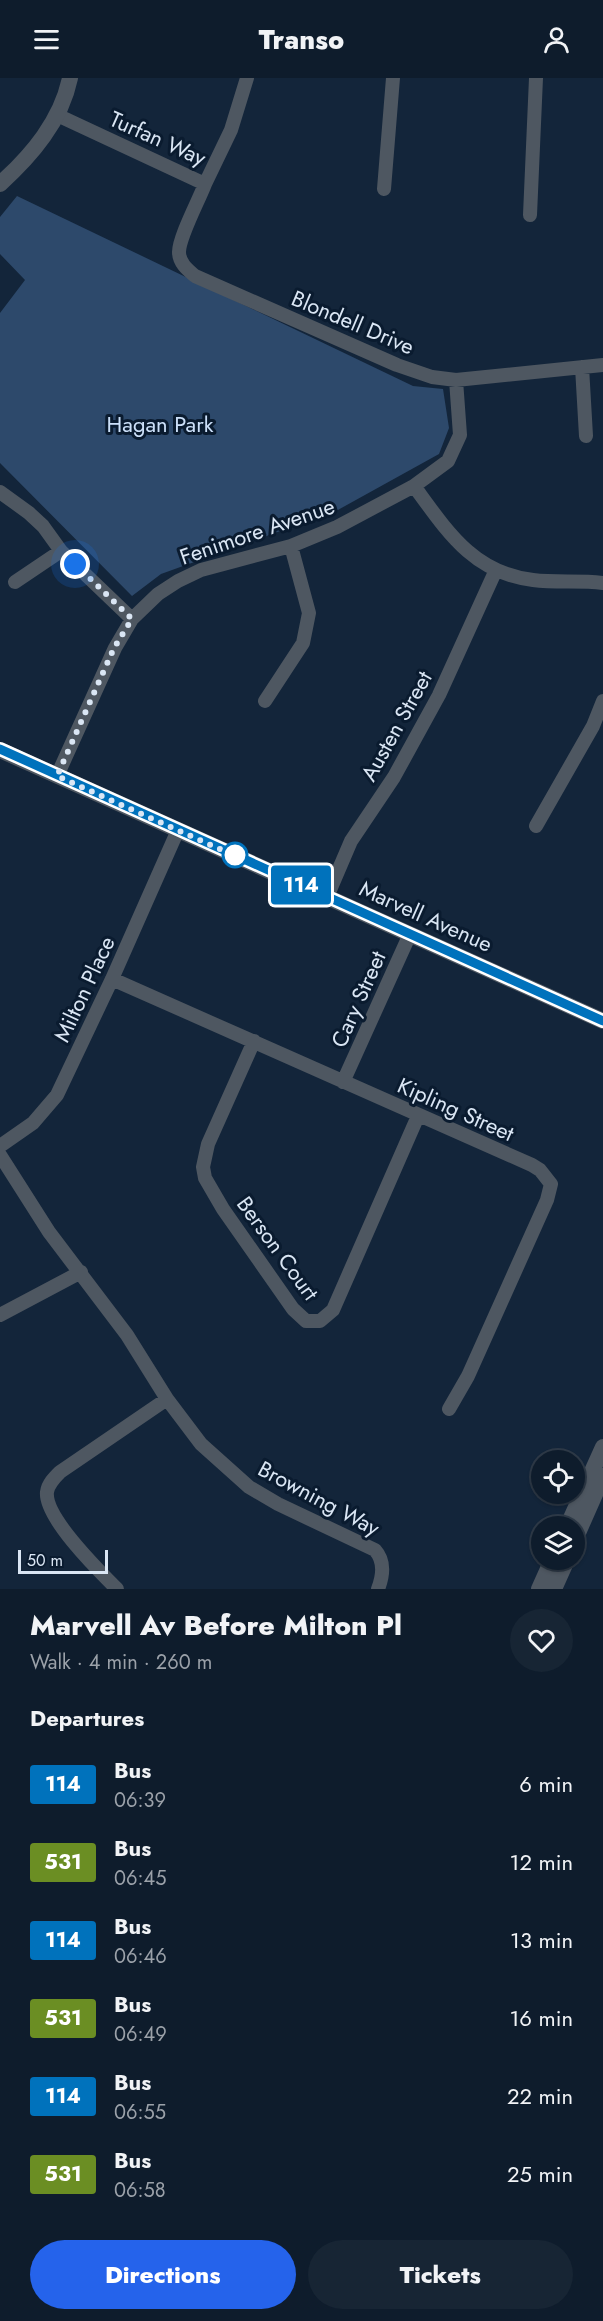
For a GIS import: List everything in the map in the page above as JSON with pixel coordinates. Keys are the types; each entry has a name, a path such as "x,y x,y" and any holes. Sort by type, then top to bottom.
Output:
{"street":[{"path":"0,184 29,157 57,115 70,78"},
{"name":"Turfan Way","path":"57,115 205,184 231,130 247,78"},
{"path":"384,189 393,78"},
{"path":"530,215 536,78"},
{"name":"Blondell Drive","path":"205,184 182,240 179,254 184,267 195,276 397,365 432,377 456,380 603,365"},
{"path":"582,367 586,435"},
{"name":"Fenimore Avenue","path":"57,776 114,648 132,619 158,594 178,581 201,570 291,546 337,527 414,486 448,461 460,435 456,380"},
{"path":"414,486 454,540 495,572 533,580 603,583"},
{"path":"0,492 44,526 61,551 132,619"},
{"path":"265,701 303,643 309,613 291,546"},
{"path":"15,582 61,551"},
{"name":"Austen Street","path":"327,897 351,841 394,777 439,695 495,572"},
{"path":"536,826 598,728 603,701"},
{"name":"Marvell Avenue","path":"0,751 603,1021"},
{"name":"Milton Place","path":"0,1146 33,1124 57,1095 112,979 178,830"},
{"name":"Cary Street","path":"343,1082 410,934"},
{"name":"Kipling Street","path":"112,979 532,1165 540,1170 551,1184 542,1210 468,1376 449,1409"},
{"name":"Berson Court","path":"254,1041 208,1144 203,1167 208,1184 223,1209 293,1309 306,1321 320,1321 333,1310 418,1116"},
{"name":"Browning Way","path":"0,1155 49,1232 127,1335 167,1399 201,1444 249,1486 278,1504 375,1550 382,1562 378,1589"},
{"path":"0,1316 81,1272"},
{"path":"117,1589 72,1541 50,1508 47,1493 52,1480 60,1472 167,1399"},
{"path":"591,1506 603,1447"},
{"path":"580,1516 591,1506 603,1476"},
{"path":"539,1589 548,1570"},
{"path":"554,1589 563,1570"}],"green space":[{"name":"Hagan Park","path":"17,196 413,386 443,389 449,428 439,454 336,511 161,574 132,596 0,463 0,313 25,280 0,254 0,217"}],"bus line":[{"name":"114","path":"0,749 603,1021"}],"route":[{"path":"75,564 132,619 114,648 57,776 242,859 235,855"}]}
